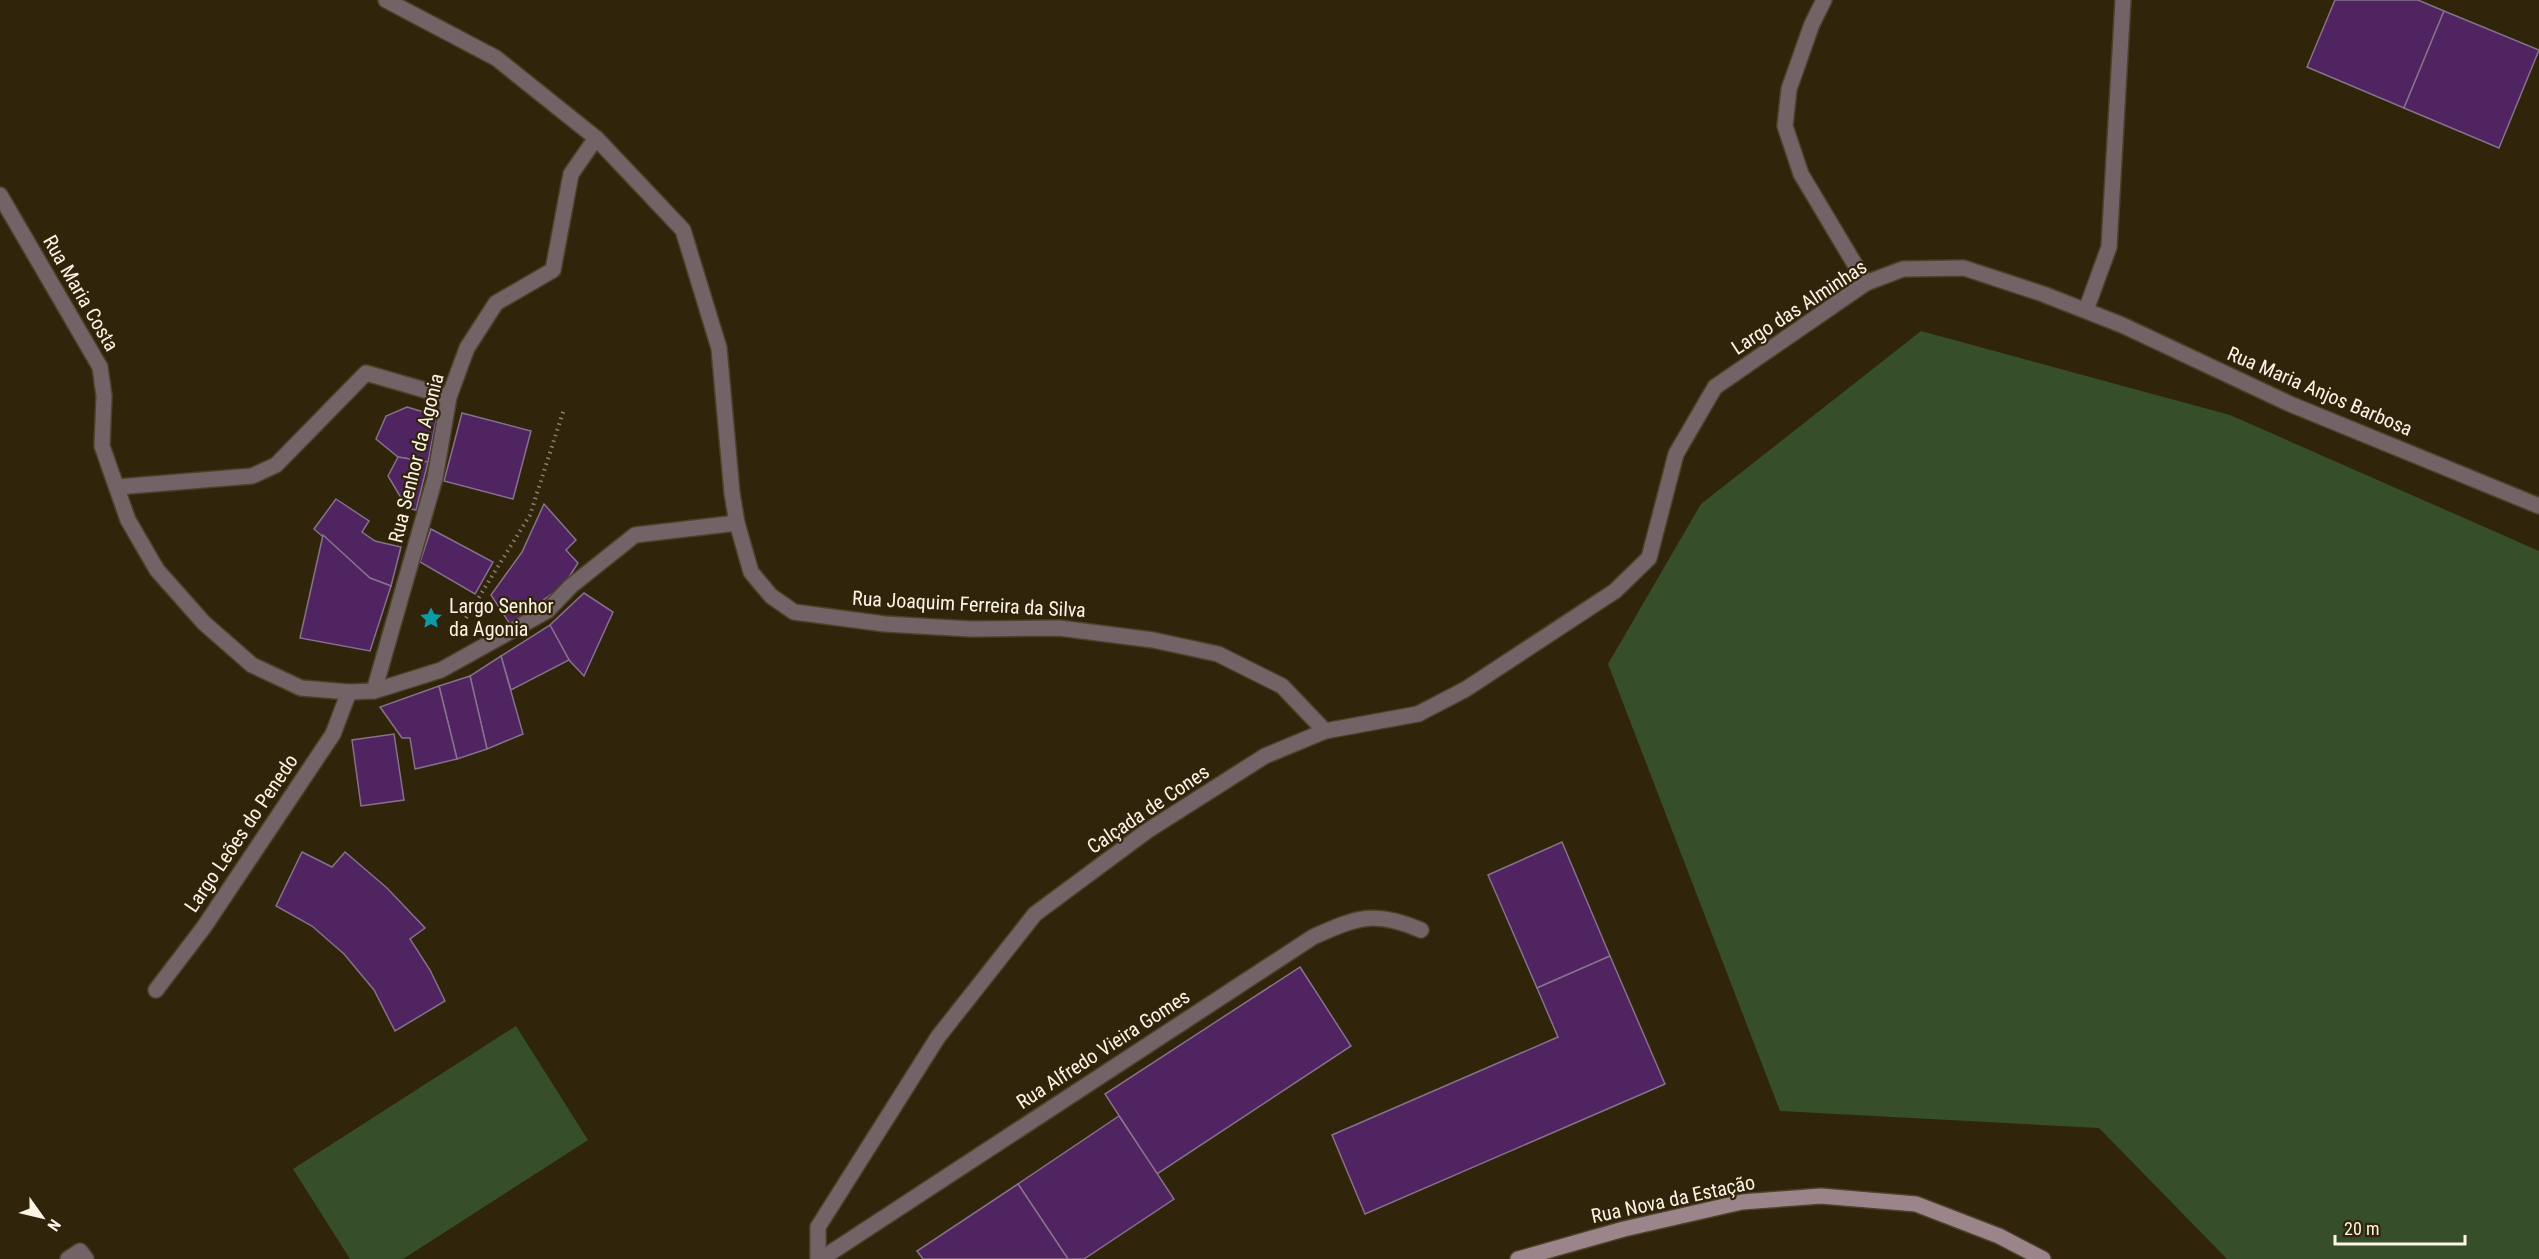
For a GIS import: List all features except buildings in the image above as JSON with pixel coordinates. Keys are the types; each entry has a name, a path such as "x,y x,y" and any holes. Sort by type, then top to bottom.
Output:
{"street":[{"name":"Rua Joaquim Ferreira da Silva","path":"386,0 496,58 596,138 683,230 719,348 732,493 737,523 751,572 771,596 794,612 885,624 971,629 1059,628 1153,640 1218,654 1282,686 1325,731"},
{"path":"1824,0 1812,24 1789,89 1785,126 1801,174 1866,283"},
{"path":"2086,310 2109,247 2123,0"},
{"name":"Rua Senhor da Agonia","path":"374,691 435,478 449,397 467,348 496,303 553,270 571,174 596,138"},
{"name":"Rua Maria Costa","path":"0,195 100,367 104,396 102,446 128,520 158,570 204,623 252,665 301,688 349,692 374,691 441,670 512,632 547,610 571,586 635,535 737,523"},
{"name":"Largo das Alminhas","path":"1649,558 1676,454 1715,387 1866,283 1903,269 1964,268 2086,310"},
{"name":"Rua Maria Anjos Barbosa","path":"2086,310 2290,404 2539,506"},
{"path":"117,487 252,476 276,465 366,373 449,397"},
{"name":"Calçada de Cones","path":"820,1259 818,1227 938,1037 1035,914 1147,831 1265,756 1325,731 1418,714 1466,689 1614,591 1649,558"},
{"name":"Largo Leões do Penedo","path":"156,990 204,927 333,734 349,692"},
{"name":"Rua Alfredo Vieira Gomes","path":"820,1259 1313,938 1349,921 1377,916 1421,930"},
{"name":"Rua Nova da Estação","path":"1518,1259 1624,1229 1742,1202 1821,1196 1916,1204 1999,1236 2043,1259"},
{"path":"68,1259 80,1251 86,1259"}],"path":[{"path":"466,618 530,515 564,409"}],"green space":[{"path":"1921,331 2230,415 2539,551 2539,1259 2227,1259 2099,1128 1780,1111 1608,664 1701,504"},
{"path":"516,1026 588,1140 403,1259 350,1259 293,1169"}],"place":[{"name":"Largo Senhor da Agonia","path":"431,618"}]}
